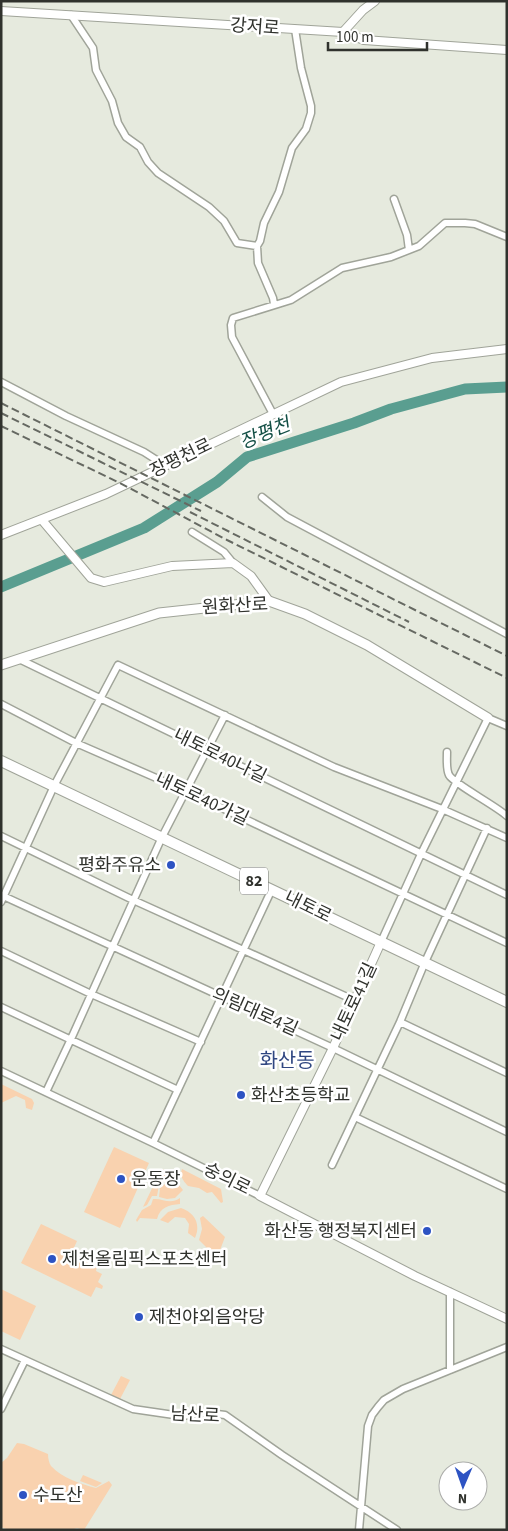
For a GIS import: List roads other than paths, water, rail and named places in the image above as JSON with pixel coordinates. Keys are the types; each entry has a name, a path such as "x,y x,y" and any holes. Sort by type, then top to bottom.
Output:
{"main road":[{"name":"원화산로","path":"1,665 159,612 269,601 304,614 366,645 488,718"},
{"name":"내토로","path":"1,761 507,1002"}],"street":[{"path":"343,32 362,10 376,1"},
{"name":"강저로","path":"1,11 343,32 364,40 507,50"},
{"path":"71,15 93,48 96,70 112,101 118,123 126,137 140,147 148,162 158,173 209,207 224,221 237,243 258,246"},
{"path":"274,304 258,263 258,246 264,223 279,192 292,148 306,130 311,113 295,30"},
{"path":"394,199 407,235 409,250"},
{"path":"273,414 232,337 231,325 233,318 291,300 342,268 391,256 419,246 445,223 465,222 475,224 507,237"},
{"name":"장평천로","path":"1,535 106,494 342,382 432,358 507,350"},
{"path":"1,382 66,416 144,452 166,466"},
{"path":"262,497 287,517 507,634"},
{"path":"42,520 91,578 104,582 172,566 233,563"},
{"path":"192,532 224,552 233,563 251,576 269,601"},
{"name":"내토로40나길","path":"19,659 466,876 507,894"},
{"path":"2,898 54,786 118,665 334,767 442,809 507,838"},
{"name":"내토로40가길","path":"1,704 76,744 186,791 507,943"},
{"path":"46,1092 162,837 225,715"},
{"path":"382,942 442,809 488,718"},
{"name":"원화산로","path":"488,718 507,726"},
{"path":"447,752 449,774 456,782 507,816"},
{"path":"332,1165 400,1022 425,962 487,828"},
{"path":"1,836 133,900 356,1001"},
{"path":"153,1143 272,889"},
{"name":"의림대로4길","path":"2,898 112,946 333,1048 507,1132"},
{"name":"내토로41길","path":"260,1196 356,1001 382,942"},
{"path":"1,951 91,994 201,1042"},
{"path":"1,1007 178,1090"},
{"path":"400,1022 507,1073"},
{"name":"숭의로","path":"1,1071 153,1143 416,1276 507,1319"},
{"path":"355,1116 507,1189"},
{"path":"450,1292 450,1370"},
{"path":"359,1530 368,1426 372,1415 384,1400 403,1389 507,1347"},
{"name":"남산로","path":"1,1349 133,1409 181,1416 209,1413 225,1416 397,1530"},
{"path":"1,1409 25,1360"}],"waterway":[{"name":"장평천","path":"1,587 144,528 217,482 247,457 354,423 391,409 465,389 507,387"}],"railway":[{"path":"1,403 507,656"},
{"path":"1,413 201,511"},
{"path":"1,426 120,483 227,540 507,678"},
{"path":"190,512 409,622"}],"place":[{"name":"평화주유소","path":"171,865"},
{"name":"화산초등학교","path":"241,1095"},
{"name":"운동장","path":"121,1179"},
{"name":"화산동 행정복지센터","path":"427,1231"},
{"name":"제천올림픽스포츠센터","path":"52,1259"},
{"name":"제천야외음악당","path":"139,1317"},
{"name":"수도산","path":"23,1495"}],"district":[{"name":"화산동","path":"287,1061"}]}
